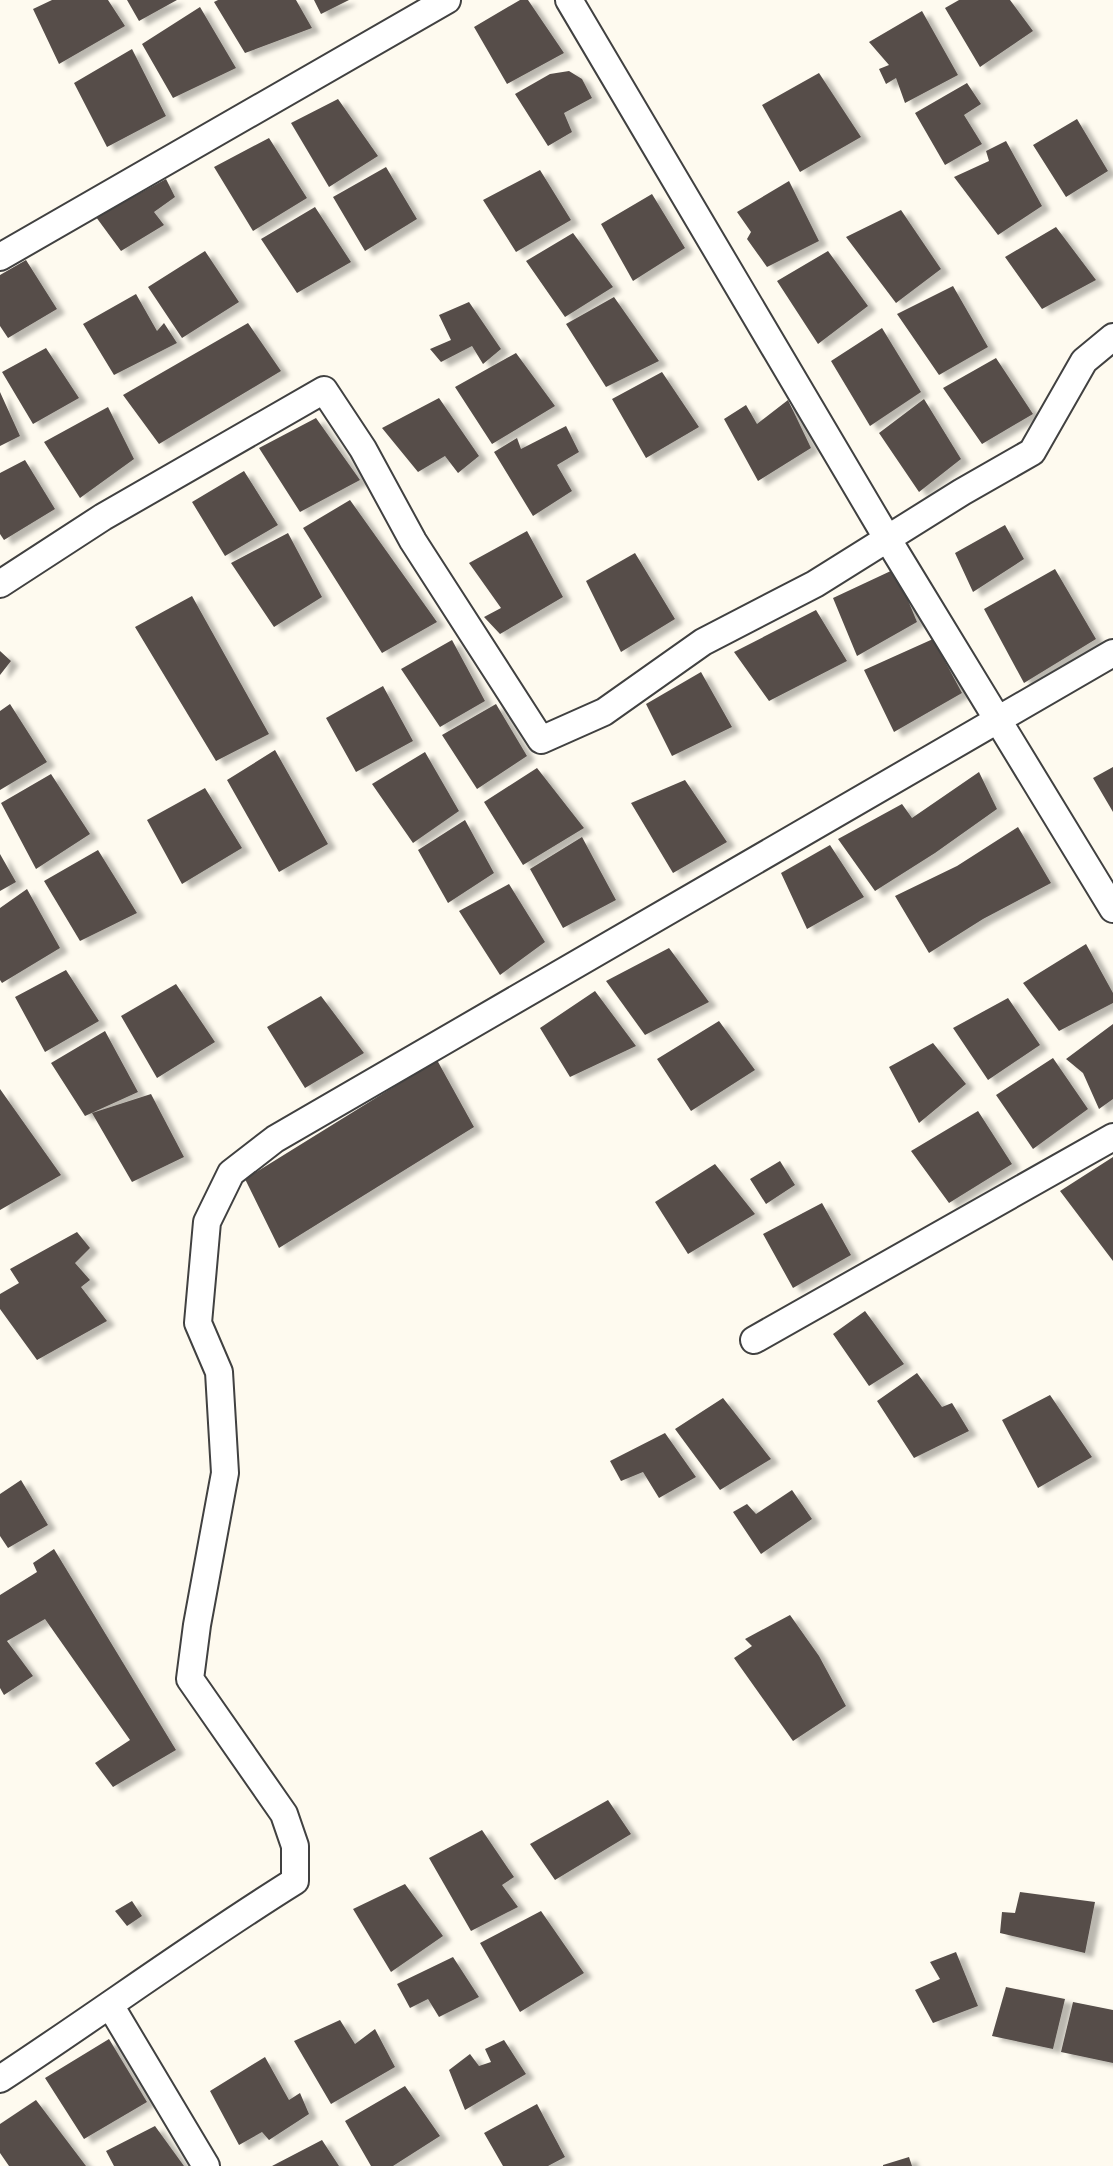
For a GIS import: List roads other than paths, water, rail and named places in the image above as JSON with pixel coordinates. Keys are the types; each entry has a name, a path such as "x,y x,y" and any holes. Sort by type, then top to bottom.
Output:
{"street":[{"path":"0,257 447,0"},
{"path":"569,0 887,538 1113,909"},
{"path":"0,584 103,517 324,390 363,449 413,541 541,740 604,712 703,642 815,584 962,492 1032,452 1084,361 1113,337"},
{"path":"0,2079 225,1925 295,1881 295,1846 284,1814 190,1679 197,1625 225,1473 219,1372 198,1323 201,1275 207,1222 231,1173 275,1139 1113,653"},
{"path":"754,1340 1113,1137"},
{"path":"110,2005 206,2166"}]}
